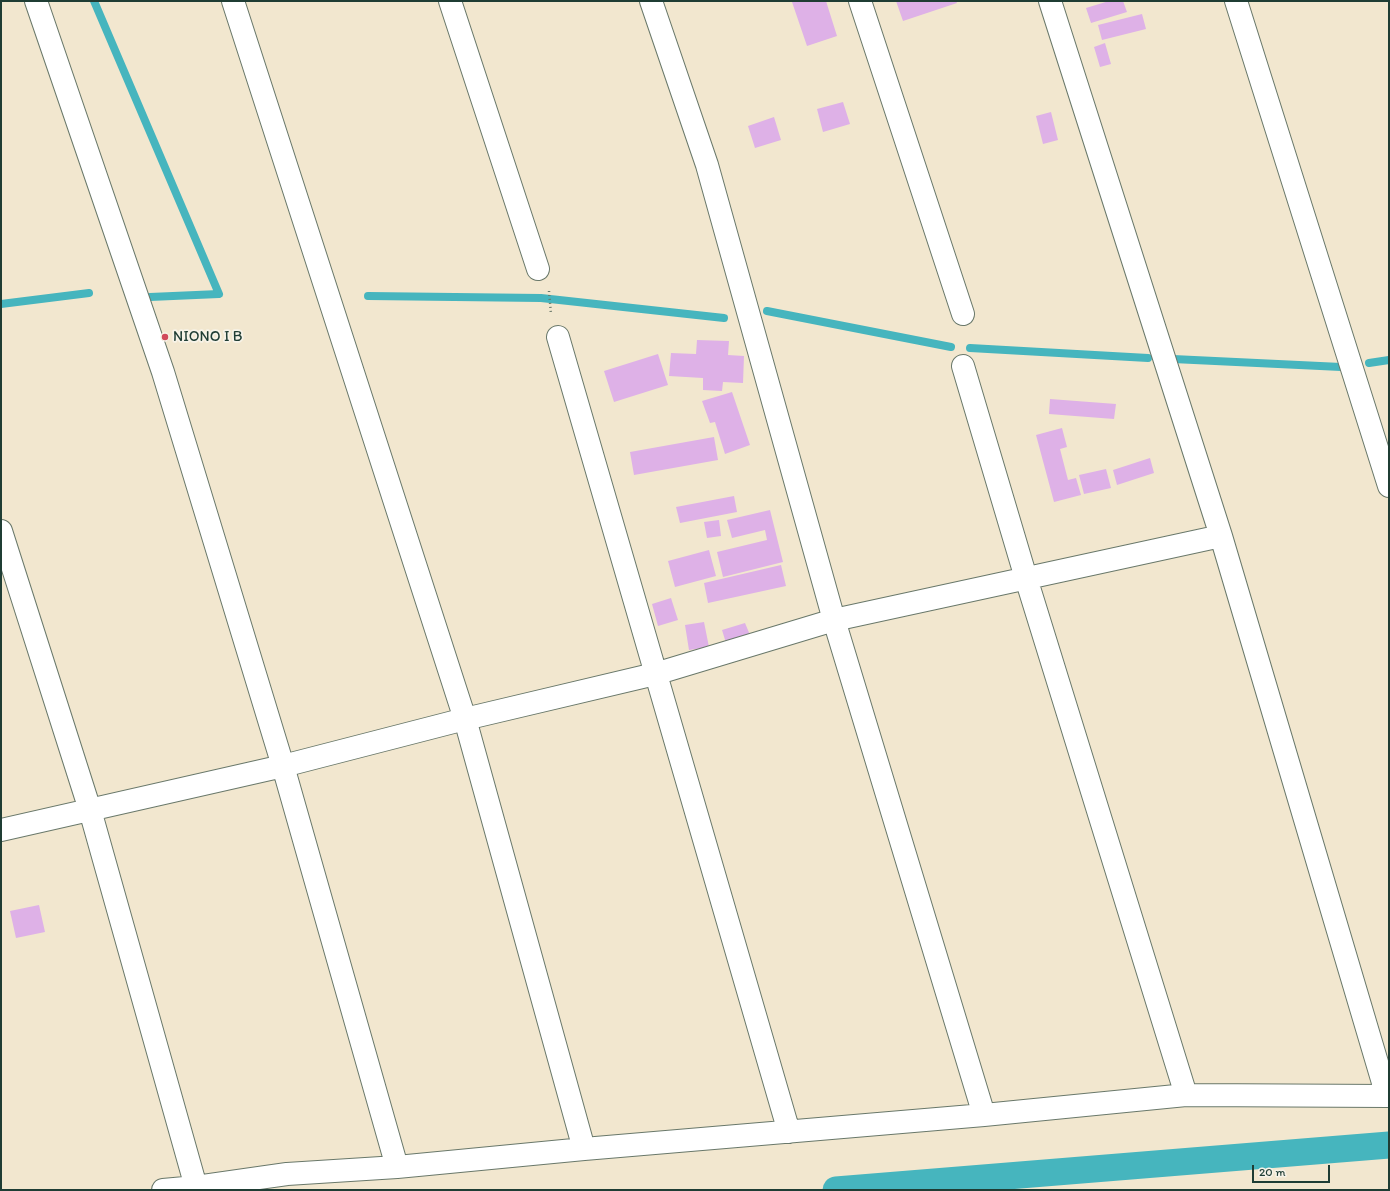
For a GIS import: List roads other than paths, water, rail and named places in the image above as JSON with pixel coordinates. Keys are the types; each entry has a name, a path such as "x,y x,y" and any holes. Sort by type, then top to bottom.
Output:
{"street":[{"path":"36,1 163,372 283,766 397,1166"},
{"path":"233,1 465,719 584,1149"},
{"path":"450,1 538,270"},
{"path":"651,1 707,165 834,620 984,1115"},
{"path":"860,1 964,314"},
{"path":"163,1190 196,1187 288,1174 397,1166 984,1115 1186,1095 1388,1096 1221,536 1050,1"},
{"path":"1236,1 1389,486"},
{"path":"558,337 789,1132"},
{"path":"963,366 1026,578 1186,1095"},
{"path":"1,531 90,810 196,1187"},
{"path":"1,830 283,766 465,719 655,674 834,620 1221,536"}],"waterway":[{"path":"94,1 219,294 150,297"},
{"path":"1,304 89,293"},
{"path":"368,296 541,298 724,318"},
{"path":"767,311 951,347"},
{"path":"970,348 1148,358"},
{"path":"1173,359 1341,367"},
{"path":"1369,363 1389,360"},
{"path":"836,1190 1389,1145"}],"place":[{"name":"NIONO I B","path":"165,337"}]}
